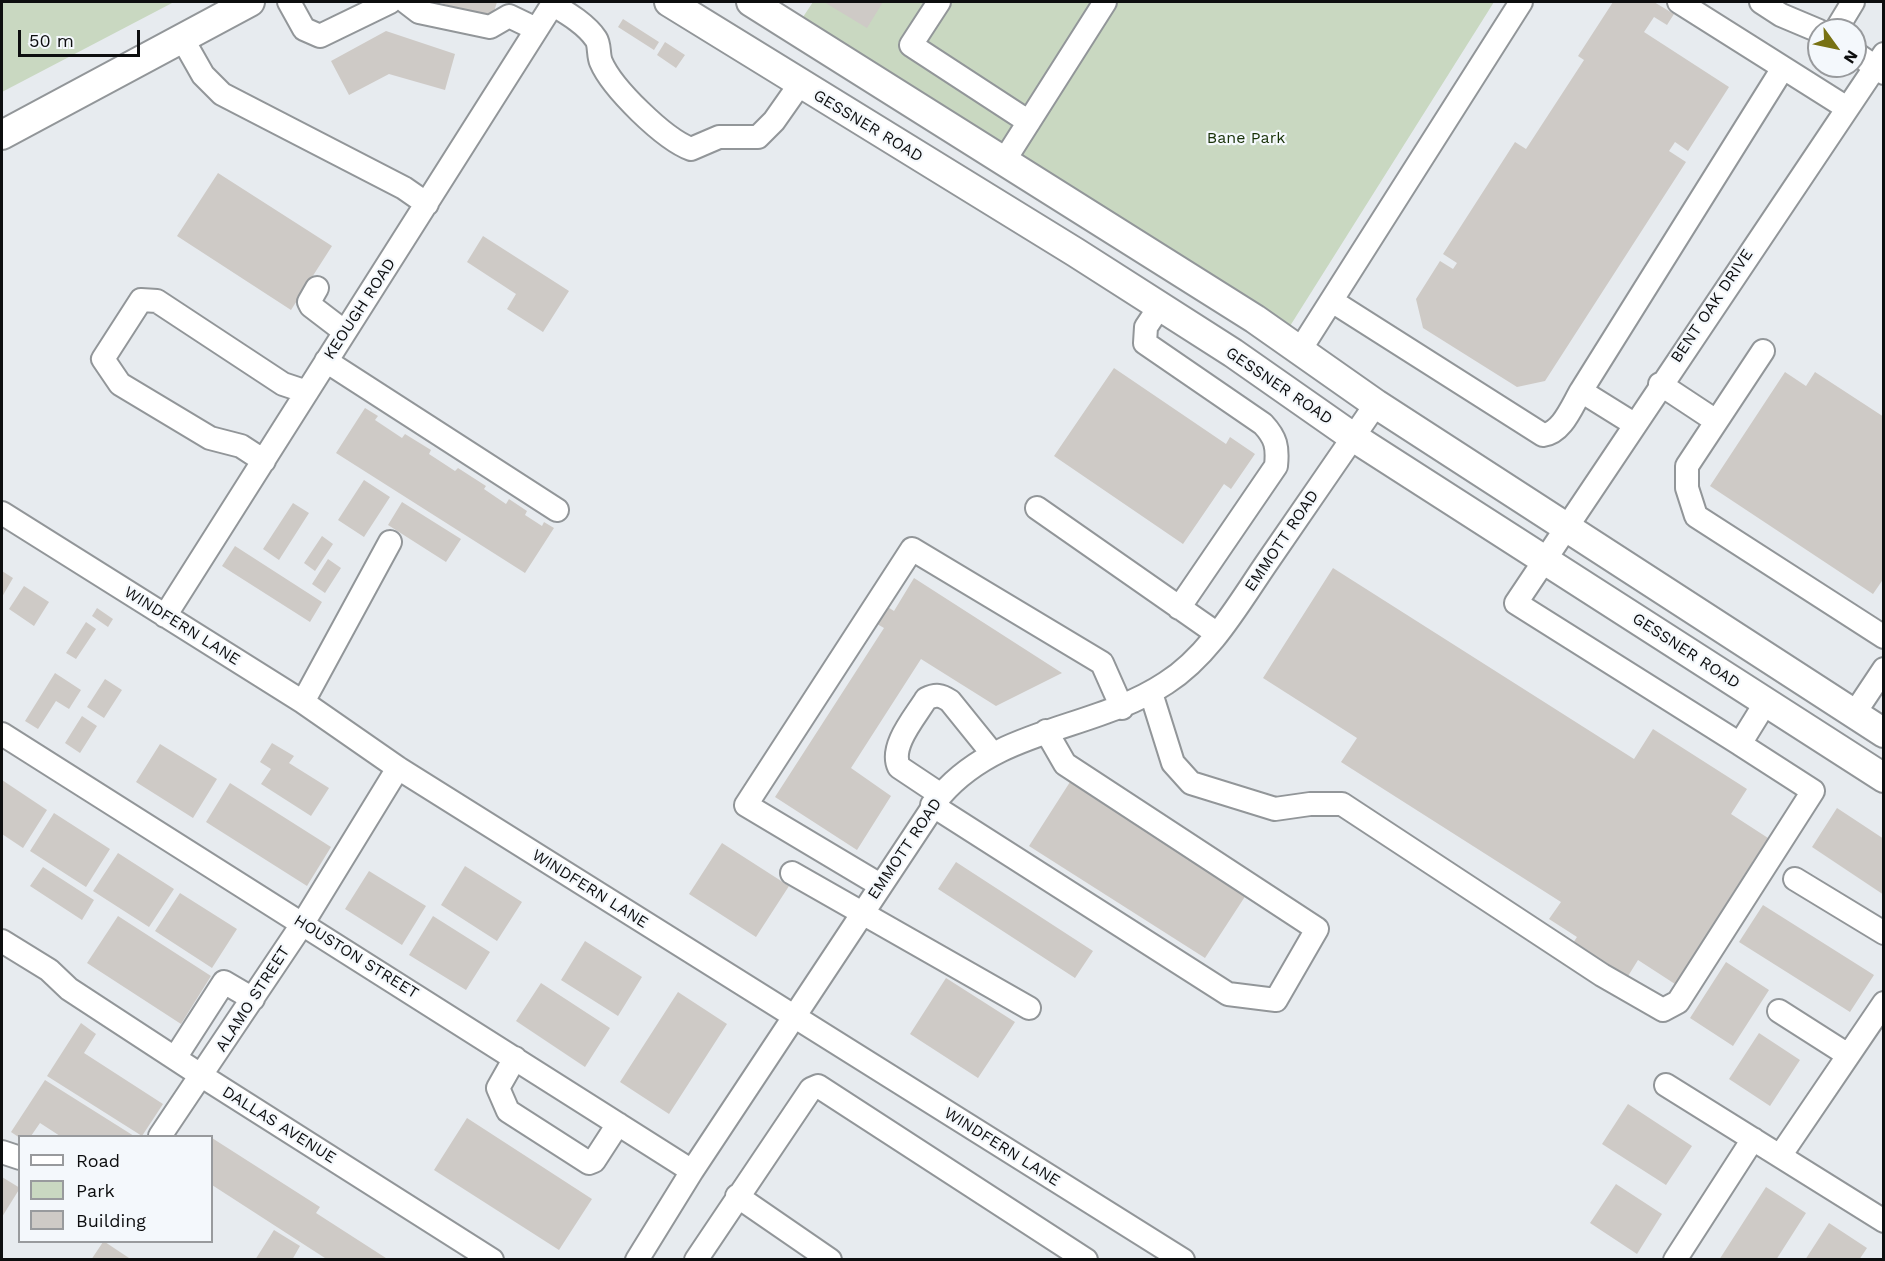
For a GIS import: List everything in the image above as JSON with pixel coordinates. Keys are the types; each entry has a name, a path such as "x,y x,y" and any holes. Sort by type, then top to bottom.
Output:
{"main road":[{"path":"2,135 250,2"},
{"name":"GESSNER ROAD","path":"669,2 1075,252 1233,353 1537,571 1766,702 1875,773"},
{"path":"751,2 1256,319 1376,404 1884,733"},
{"path":"800,84 823,47"},
{"path":"1075,252 1096,218"},
{"path":"1233,353 1256,319"},
{"path":"1875,773 1884,743"}],"street":[{"path":"289,2 304,29 320,36 390,2"},
{"path":"405,2 419,12 490,27 509,9 536,29"},
{"path":"939,2 911,45 1029,122"},
{"path":"1004,161 1105,2"},
{"path":"1300,351 1521,2"},
{"path":"1679,2 1846,108"},
{"path":"1761,2 1781,15 1807,26"},
{"path":"1843,18 1853,2"},
{"path":"553,3 572,16 597,40 601,62 630,101 678,144 691,149 719,137 758,137 774,121 800,84"},
{"name":"KEOUGH ROAD","path":"165,616 553,3"},
{"path":"182,38 203,75 222,94 404,188 427,204"},
{"path":"1867,59 1881,65"},
{"name":"BENT OAK DRIVE","path":"1740,744 1516,603 1846,108 1881,65"},
{"path":"1332,302 1543,435 1552,434 1558,428 1783,68"},
{"path":"317,288 309,302 311,306 345,332"},
{"path":"264,461 241,446 210,438 120,384 103,359 141,300 156,302 283,384 307,392"},
{"path":"1160,306 1146,327 1144,336 1146,343 1263,424 1274,436 1277,449 1276,466 1179,608"},
{"path":"1763,351 1687,466 1687,488 1696,516 1884,637"},
{"path":"326,361 557,510"},
{"path":"1660,384 1716,421"},
{"path":"1581,391 1634,424"},
{"name":"EMMOTT ROAD","path":"637,1260 692,1170 937,800 963,772 992,753 1046,731 1122,708 1151,693 1188,666 1216,633 1376,404"},
{"path":"1037,508 1216,633"},
{"name":"WINDFERN LANE","path":"2,513 303,702 398,768 1176,1258"},
{"path":"303,702 390,542"},
{"path":"880,885 746,805 912,549 1102,663 1122,708"},
{"path":"1854,714 1884,669"},
{"path":"1151,693 1173,763 1191,783 1275,809 1310,804 1342,804 1602,975 1663,1010 1678,1002 1813,791 1740,744 1766,702"},
{"path":"992,753 950,701 942,695 934,695 926,699 898,747 896,760 899,767 937,800 1228,994 1276,1000 1317,928 1065,764 1046,731"},
{"name":"HOUSTON STREET","path":"10,740 692,1170"},
{"name":"ALAMO STREET","path":"161,1135 303,923 398,768"},
{"path":"792,873 1029,1008"},
{"path":"1795,879 1884,933"},
{"name":"DALLAS AVENUE","path":"2,941 202,1076 492,1260"},
{"path":"175,1058 224,982 253,999"},
{"path":"1780,1156 1884,1003"},
{"path":"1779,1011 1848,1055"},
{"path":"516,1058 498,1088 508,1111 589,1163 594,1161 618,1124"},
{"path":"1666,1085 1884,1221"},
{"path":"696,1260 811,1089 818,1086 1086,1260"},
{"path":"1675,1260 1753,1139"},
{"path":"2,1152 18,1157"},
{"path":"737,1196 830,1260"}],"green space":[{"path":"2,2 174,2 2,92"},
{"name":"Bane Park","path":"813,2 1494,2 1290,326 801,20"}],"building":[{"path":"437,2 497,2 492,18"},
{"path":"824,2 883,2 867,28"},
{"path":"1613,2 1654,2 1674,14 1667,25 1654,17 1644,32 1729,87 1688,151 1675,142 1669,151 1686,162 1545,381 1517,387 1423,328 1416,299 1440,261 1453,269 1457,263 1443,254 1515,142 1526,149 1584,60 1578,56"},
{"path":"623,19 659,42 654,50 618,27"},
{"path":"386,31 455,54 445,90 389,74 349,95 331,61"},
{"path":"665,42 685,55 676,68 657,55"},
{"path":"218,173 332,246 291,310 177,236"},
{"path":"483,236 569,291 543,332 507,309 516,294 467,262"},
{"path":"1114,368 1226,444 1230,437 1255,454 1231,489 1224,484 1183,544 1054,456"},
{"path":"1785,372 1806,386 1815,372 1884,417 1884,578 1873,594 1710,486"},
{"path":"365,408 378,416 375,420 402,438 405,434 431,450 429,454 455,471 458,468 486,486 484,489 506,504 509,499 527,511 525,515 542,526 544,522 554,528 525,573 336,453"},
{"path":"364,480 390,497 364,537 338,520"},
{"path":"402,502 461,539 446,562 388,525"},
{"path":"293,503 309,513 279,560 263,549"},
{"path":"322,536 333,544 315,571 304,563"},
{"path":"235,546 322,602 310,622 222,566"},
{"path":"328,559 341,568 325,593 312,584"},
{"path":"1333,568 1634,759 1653,729 1747,789 1731,814 1768,838 1675,984 1638,960 1625,981 1571,946 1577,937 1549,919 1561,902 1341,762 1357,738 1263,678"},
{"path":"2,571 13,578 2,597"},
{"path":"914,578 1062,673 996,706 921,659 851,768 891,796 857,850 775,797 884,628 872,621 883,604 894,611"},
{"path":"24,586 49,602 34,626 9,609"},
{"path":"97,608 113,619 108,627 92,616"},
{"path":"86,622 96,629 76,659 66,653"},
{"path":"55,673 81,690 69,709 56,701 38,729 25,721"},
{"path":"105,679 122,690 104,718 87,707"},
{"path":"82,716 97,726 80,753 65,743"},
{"path":"272,743 294,756 289,763 329,788 311,816 261,784 271,769 260,762"},
{"path":"160,744 217,779 193,818 136,782"},
{"path":"2,780 47,810 23,848 2,834"},
{"path":"1070,782 1246,895 1205,958 1029,846"},
{"path":"230,783 331,847 307,886 206,822"},
{"path":"1837,808 1884,839 1884,895 1812,847"},
{"path":"54,813 110,849 86,887 30,851"},
{"path":"722,843 789,886 756,937 689,894"},
{"path":"118,853 174,889 149,927 93,891"},
{"path":"956,862 1093,951 1075,978 938,889"},
{"path":"465,866 522,902 497,941 441,905"},
{"path":"43,867 94,900 82,920 30,886"},
{"path":"369,871 426,906 402,945 345,909"},
{"path":"180,893 237,929 212,968 155,931"},
{"path":"1763,905 1874,975 1850,1012 1739,942"},
{"path":"118,916 211,976 181,1024 87,963"},
{"path":"433,916 490,952 466,990 409,955"},
{"path":"585,941 642,977 618,1016 561,980"},
{"path":"1726,962 1769,990 1733,1046 1690,1018"},
{"path":"946,978 1015,1022 978,1078 910,1034"},
{"path":"541,983 610,1028 585,1067 516,1021"},
{"path":"678,992 727,1024 669,1114 620,1082"},
{"path":"81,1023 96,1034 84,1053 163,1104 143,1135 140,1135 47,1076"},
{"path":"1759,1033 1800,1060 1770,1106 1729,1079"},
{"path":"45,1080 132,1135 58,1135 40,1123 32,1135 18,1137 11,1132"},
{"path":"1628,1104 1692,1146 1666,1185 1602,1144"},
{"path":"467,1118 592,1199 559,1250 434,1170"},
{"path":"213,1139 320,1207 316,1213 389,1260 328,1260 213,1186"},
{"path":"2,1177 18,1187 18,1191 2,1217"},
{"path":"1616,1184 1662,1214 1637,1254 1590,1223"},
{"path":"1766,1187 1806,1213 1776,1260 1719,1260"},
{"path":"1829,1223 1867,1248 1859,1260 1805,1260"},
{"path":"274,1230 300,1246 292,1260 255,1260"},
{"path":"102,1243 106,1243 132,1260 91,1260"}]}
